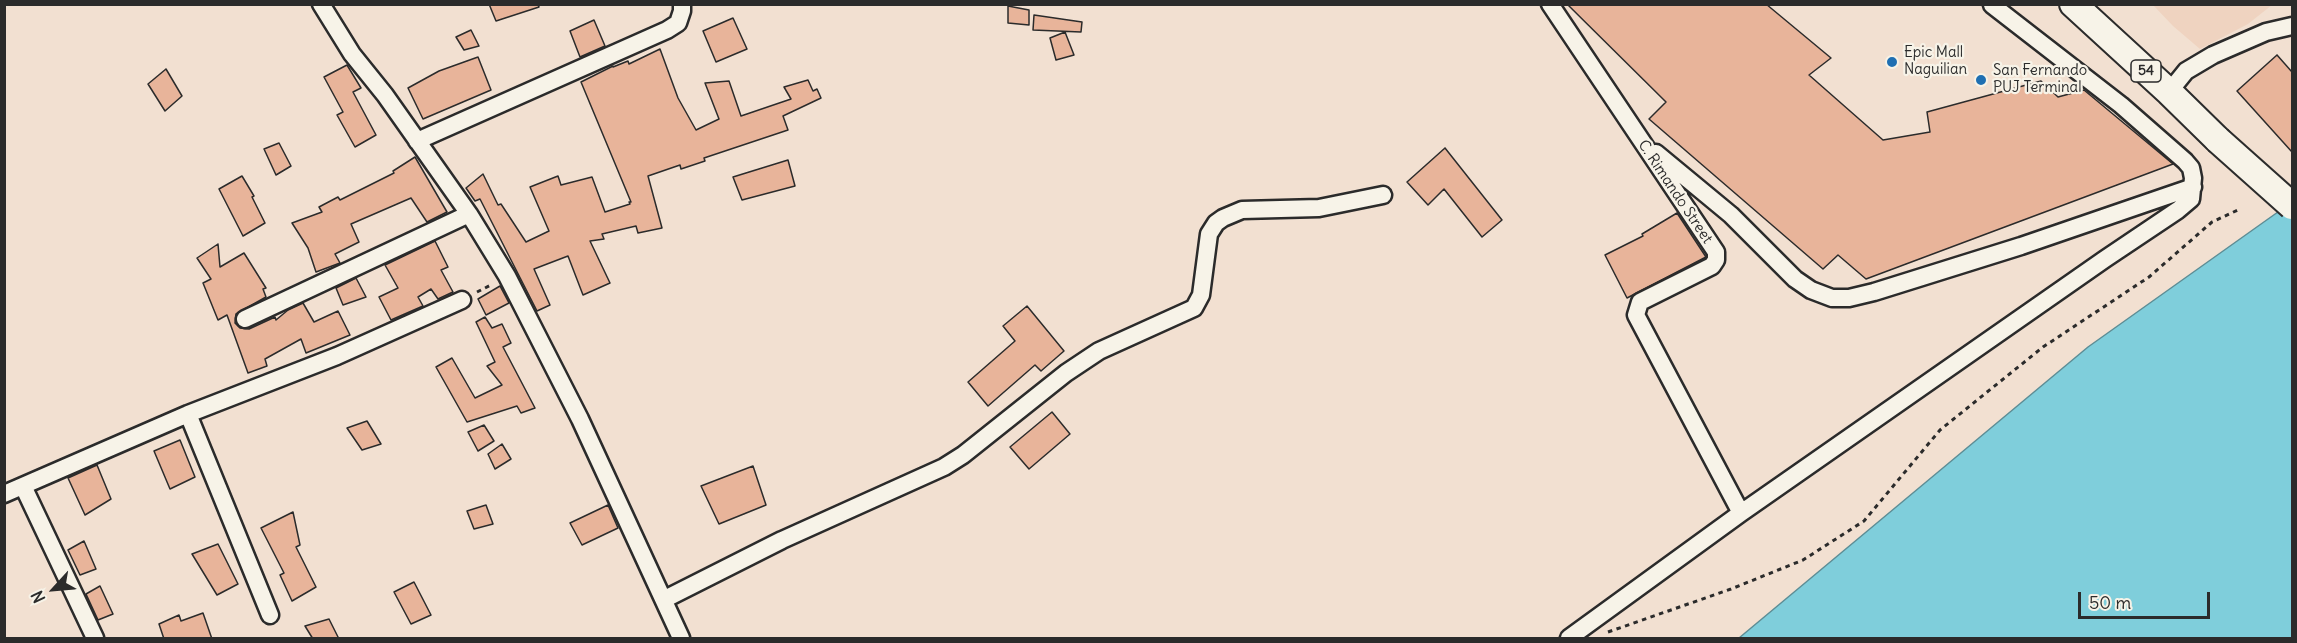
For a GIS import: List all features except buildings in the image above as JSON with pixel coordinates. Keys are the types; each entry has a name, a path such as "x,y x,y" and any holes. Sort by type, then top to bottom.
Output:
{"highway":[{"name":"54","path":"2073,4 2169,92 2217,140 2292,206"}],"street":[{"path":"321,4 352,54 385,95 469,214 507,276 580,419 665,599 681,639"},
{"path":"417,141 667,30 678,23 682,4"},
{"name":"C. Rimando Street","path":"1550,4 1716,252 1716,260 1712,266 1640,302 1636,315 1741,513"},
{"path":"1569,639 1741,513 2191,199 2193,187 2191,168 2185,161 2121,105 1992,5"},
{"path":"2169,92 2186,71 2213,55 2266,32 2292,26"},
{"path":"1641,140 1731,215 1796,279 1811,290 1832,298 1849,298 1874,292 2021,246 2193,187"},
{"path":"665,599 782,540 944,467 963,455 1066,372 1091,356 1194,308 1201,295 1209,234 1216,223 1223,218 1242,210 1319,208 1383,195"},
{"path":"245,319 469,214"},
{"path":"4,494 188,414 337,356 462,300"},
{"path":"188,414 270,615"},
{"path":"23,486 94,639"}],"path":[{"path":"1600,635 1731,589 1803,560 1864,521 1940,430 2043,347 2149,277 2212,222 2240,208"},
{"path":"462,300 507,276"}],"shaded area":[{"path":"2153,5 2272,5 2248,24 2200,49"}],"water":[{"path":"2292,202 2292,638 1739,638 2088,347"}],"place":[{"name":"Epic Mall Naguilian","path":"1892,62"},
{"name":"San Fernando PUJ Terminal","path":"1981,80"}]}
